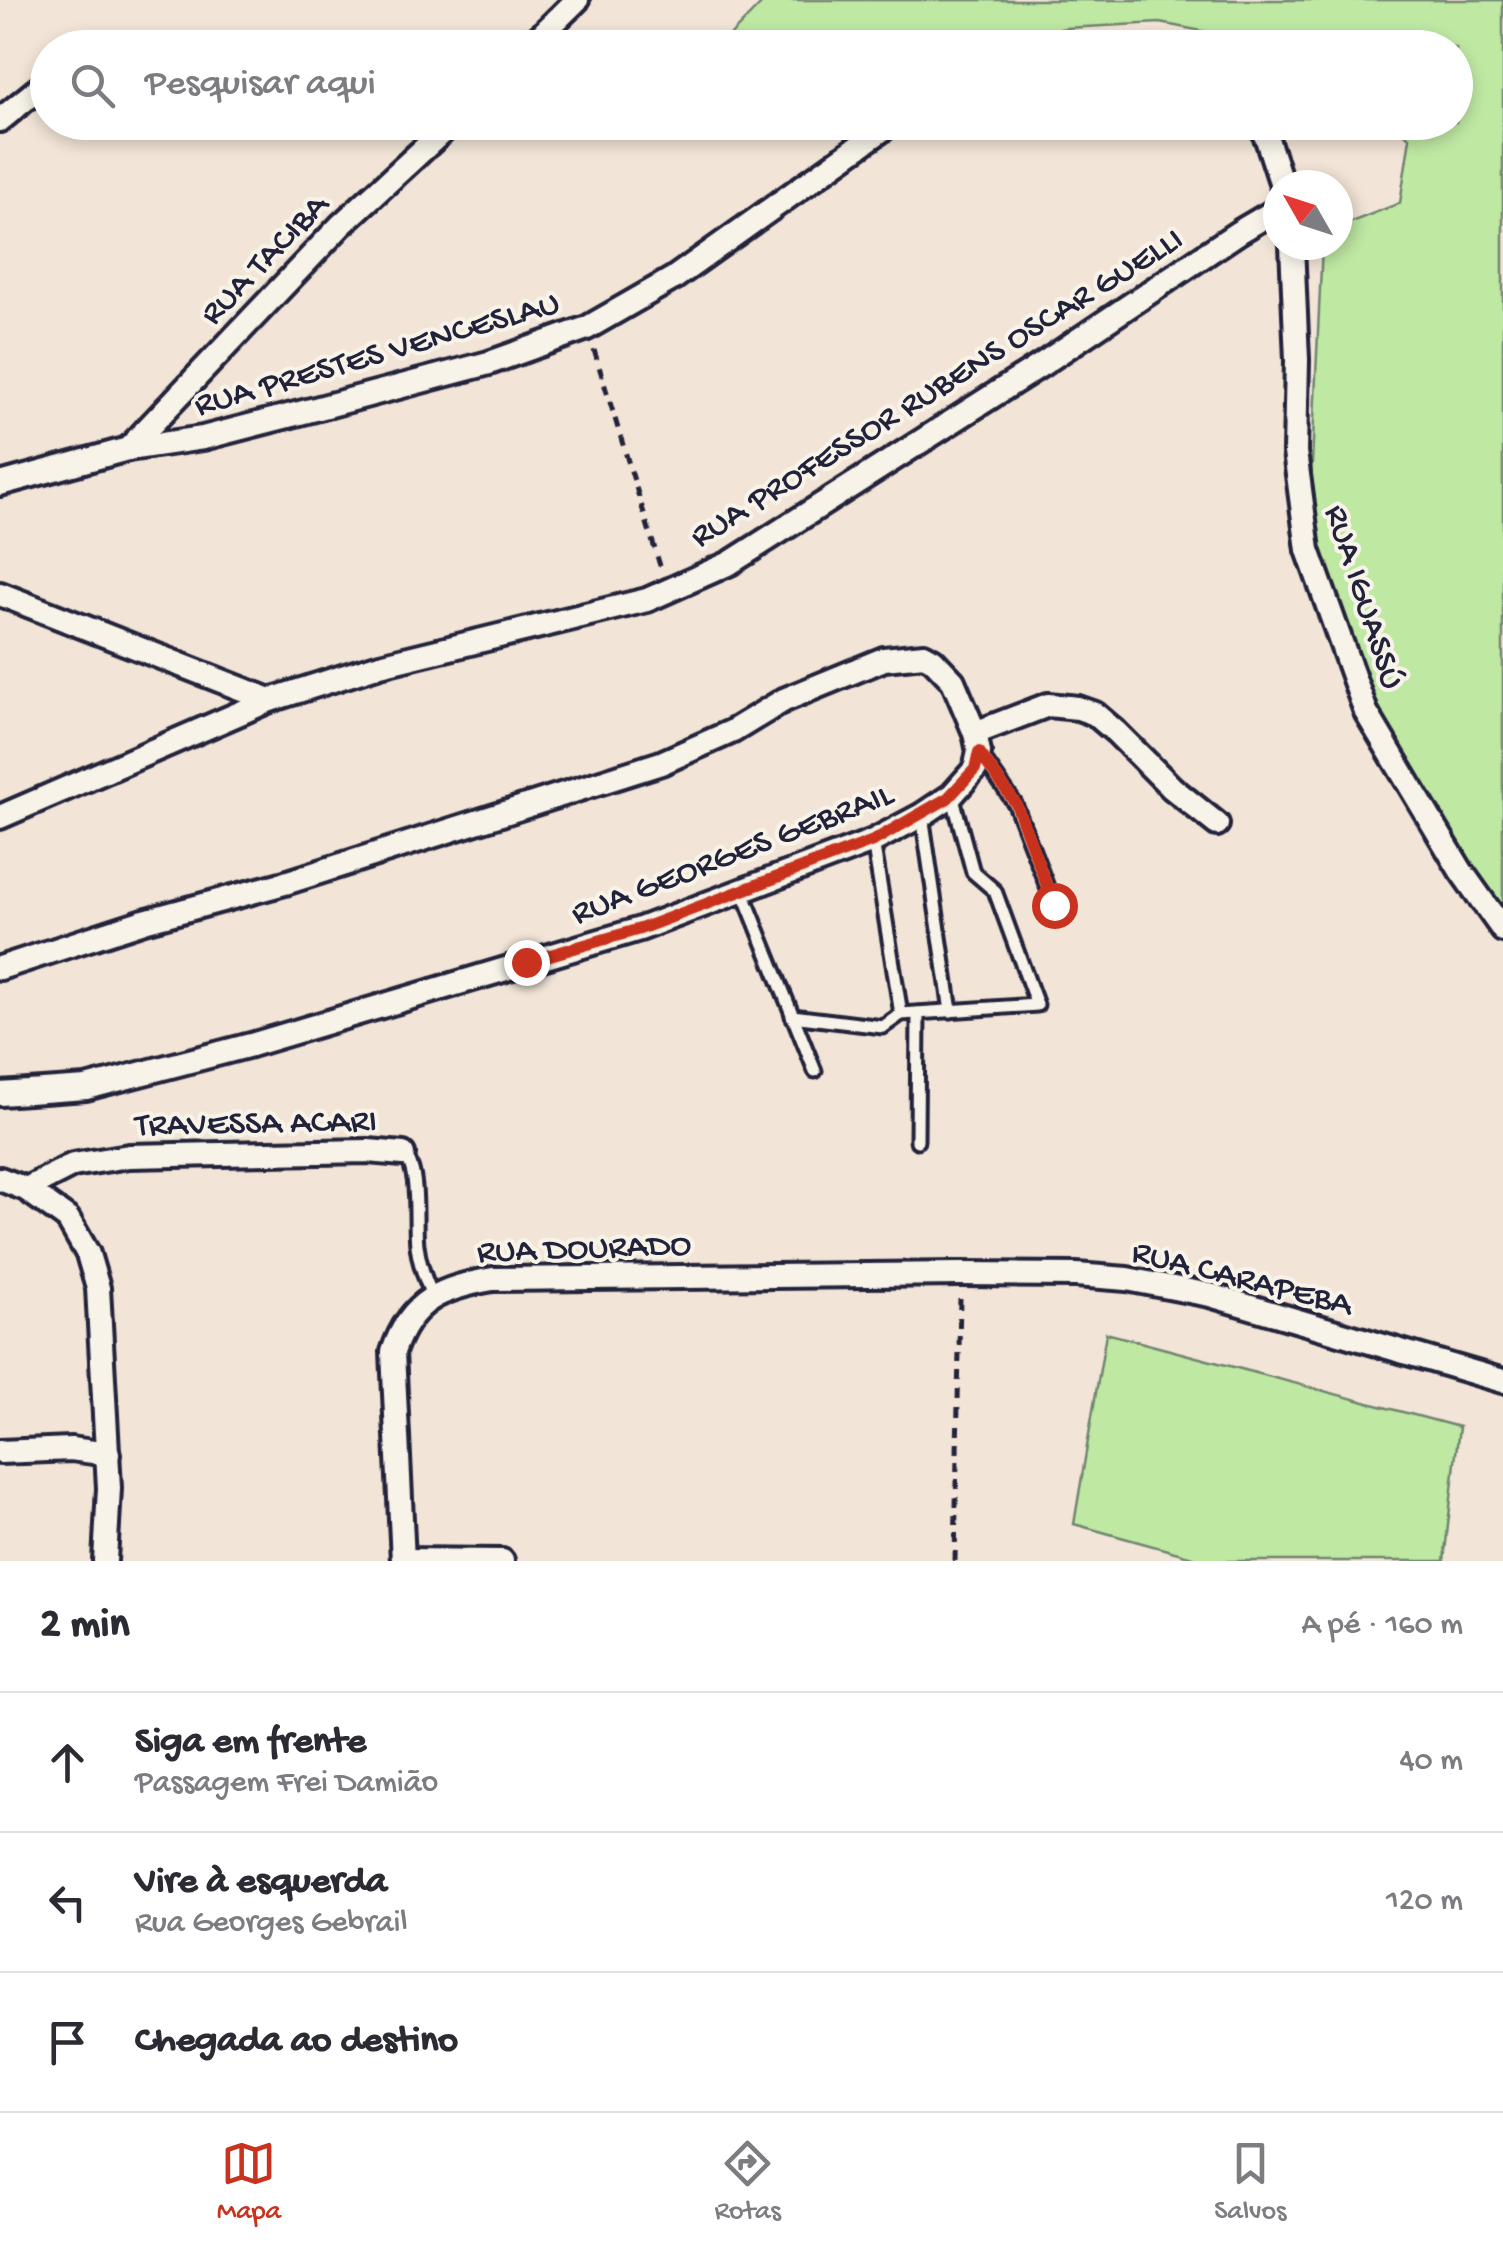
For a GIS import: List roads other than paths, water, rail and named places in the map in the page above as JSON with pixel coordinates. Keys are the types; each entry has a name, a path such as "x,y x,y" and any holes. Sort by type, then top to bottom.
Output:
{"street":[{"path":"546,30 577,0"},
{"path":"0,120 30,96"},
{"name":"RUA TACIBA","path":"128,449 341,225 433,140"},
{"name":"RUA PRESTES VENCESLAU","path":"0,484 128,449 204,438 320,408 489,362 587,328 674,278 868,140"},
{"path":"1267,140 1277,170"},
{"name":"RUA PROFESSOR RUBENS OSCAR GUELLI","path":"0,818 270,700 380,664 647,600 668,591 745,554 1263,219"},
{"name":"RUA IGUASSÚ","path":"1293,260 1297,360 1295,452 1308,550 1366,712 1460,871 1503,930"},
{"path":"0,594 270,700"},
{"path":"0,968 144,921 285,884 661,763 733,731 784,700 884,659 924,655 933,660 953,682 977,742 1048,705 1095,714 1216,824"},
{"name":"RUA GEORGES GEBRAIL","path":"0,1094 86,1088 252,1045 640,929 873,841 922,815 952,795 975,769 977,742"},
{"name":"TRAVESSA ACARI","path":"26,1189 73,1166 129,1156 368,1151 402,1154"},
{"path":"0,1179 26,1189 68,1219 88,1254 98,1288 108,1454 105,1561"},
{"name":"RUA DOURADO","path":"403,1560 393,1352 400,1330 433,1297 452,1286 493,1279 960,1274"},
{"name":"RUA CARAPEBA","path":"960,1274 1076,1274 1210,1295 1503,1381"},
{"path":"0,1452 70,1450 108,1454"},
{"path":"403,1560 502,1561"}],"lane":[{"path":"977,742 1016,804 1054,905"},
{"path":"792,1016 883,1026 901,1014 1037,1005 996,891 974,872 952,795"},
{"path":"922,815 951,1011"},
{"path":"873,841 901,1014"},
{"path":"742,890 815,1072"},
{"path":"917,1142 918,1013"},
{"name":"TRAVESSA ACARI","path":"402,1154 412,1164 417,1243 423,1275 433,1297"}]}
